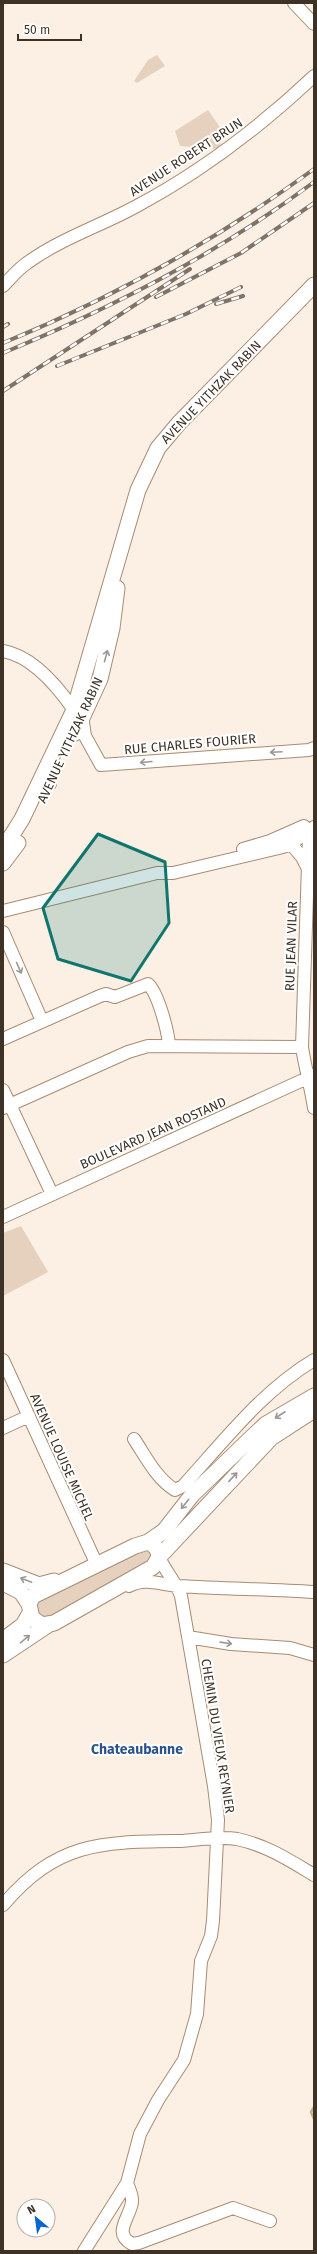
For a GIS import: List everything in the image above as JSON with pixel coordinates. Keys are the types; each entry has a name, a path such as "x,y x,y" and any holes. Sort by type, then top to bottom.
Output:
{"main road":[{"name":"AVENUE YITHZAK RABIN","path":"3,863 32,820 72,737 80,710 100,620 138,490 158,448 179,423 314,284"},
{"name":"AVENUE YITHZAK RABIN","path":"80,710 96,690 108,651 118,584 119,559"},
{"name":"AVENUE YITHZAK RABIN","path":"3,849 72,737"},
{"path":"3,1640 23,1625 33,1596 141,1543 148,1542 164,1531 192,1496 250,1438 266,1424 314,1396"},
{"path":"3,1655 48,1625 103,1596 153,1567 159,1557 270,1438 314,1410"},
{"path":"148,1542 157,1547 159,1557"},
{"path":"3,1571 39,1585 76,1575"},
{"path":"3,1583 21,1592 37,1622 48,1625"}],"street":[{"path":"294,3 314,24"},
{"name":"AVENUE ROBERT BRUN","path":"3,286 26,264 46,251 135,207 214,158 273,114 314,76"},
{"path":"3,651 14,653 44,674 80,710"},
{"name":"RUE CHARLES FOURIER","path":"80,710 72,737 100,765 309,750 314,748"},
{"path":"157,873 173,873 274,850 291,844 306,828"},
{"path":"3,911 157,873 169,867 256,846 306,828"},
{"name":"RUE JEAN VILAR","path":"306,828 308,869 302,1047 304,1061 311,1078 314,1108"},
{"path":"291,844 302,857 308,869"},
{"path":"3,932 42,1021"},
{"path":"3,1039 100,996 106,994 115,997 148,984 155,995 169,1036 169,1046"},
{"path":"6,1107 128,1052 148,1046 302,1047"},
{"name":"BOULEVARD JEAN ROSTAND","path":"3,1217 311,1078"},
{"path":"3,1090 6,1107 52,1194"},
{"name":"AVENUE LOUISE MICHEL","path":"3,1360 97,1565"},
{"path":"134,1439 153,1469 167,1485 175,1490 183,1486 257,1404 274,1388 314,1360"},
{"path":"3,1428 29,1416"},
{"name":"CHEMIN DU VIEUX REYNIER","path":"128,2184 140,2134 161,2094 184,2060 196,2021 201,1961 211,1936 216,1903 218,1820 214,1786 178,1586 159,1557"},
{"path":"169,1574 219,1588"},
{"path":"103,1596 140,1581 178,1586 314,1592"},
{"path":"188,1637 231,1644 290,1648 314,1655"},
{"path":"3,1905 23,1882 37,1870 58,1859 81,1849 100,1844 130,1841 237,1839 259,1845 279,1854 314,1875"},
{"path":"128,2184 132,2203 121,2228 124,2236 132,2244 140,2243 233,2208 270,2221"},
{"path":"84,2251 128,2184"}],"highlighted area":[{"path":"98,834 165,862 169,923 131,981 58,959 43,908"}],"shaded area":[{"path":"157,55 165,66 137,83 134,81 148,60"},
{"path":"208,110 222,130 224,137 218,149 180,146 175,131"},
{"path":"21,1226 48,1272 3,1296 3,1233"},
{"path":"141,1543 159,1557 42,1625 30,1599"}],"waterway":[{"path":"314,2107 311,2112 314,2119"}],"railway":[{"path":"3,343 84,307 164,265 278,195 314,169"},
{"path":"3,353 44,336 164,277 241,232 314,182"},
{"path":"156,297 241,253 314,203"},
{"path":"3,391 190,269"},
{"path":"57,366 186,314 241,287"},
{"path":"216,304 243,296"},
{"path":"3,327 8,324"}],"district":[{"name":"Chateaubanne","path":"137,1749"}]}
